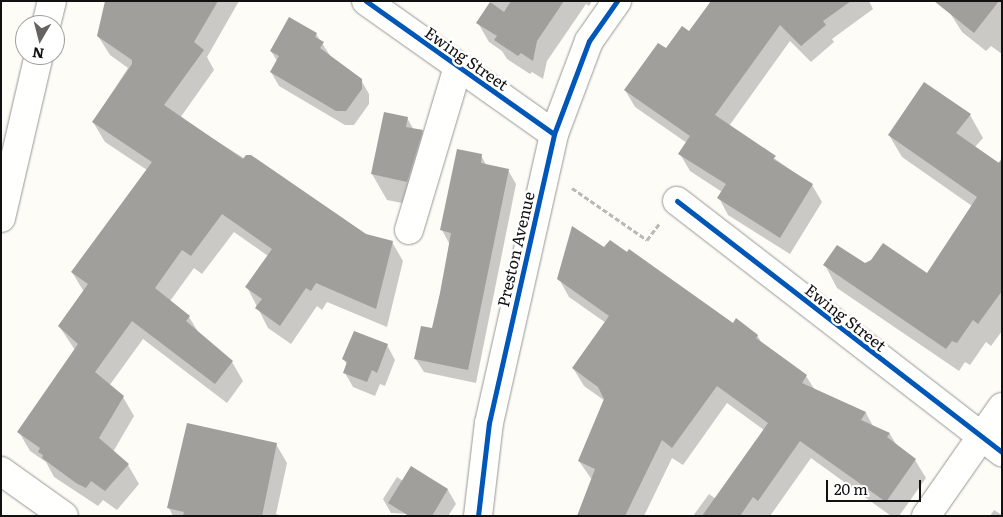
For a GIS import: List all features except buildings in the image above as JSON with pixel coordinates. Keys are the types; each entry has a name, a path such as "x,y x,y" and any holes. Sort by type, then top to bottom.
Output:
{"street":[{"path":"48,15 52,1"},
{"name":"Ewing Street","path":"366,1 554,134"},
{"name":"Preston Avenue","path":"478,516 489,423 554,134 589,41 617,1"},
{"path":"1,218 37,65"},
{"path":"409,230 458,67"},
{"name":"Ewing Street","path":"676,201 991,444"},
{"path":"926,516 991,444 1002,407"},
{"path":"1,471 64,516"}],"path":[{"path":"546,171 647,240 676,201"}],"cycle path":[{"path":"366,1 554,134"},
{"path":"478,516 489,423 554,134 589,41 617,1"},
{"path":"677,201 1002,452"}]}
